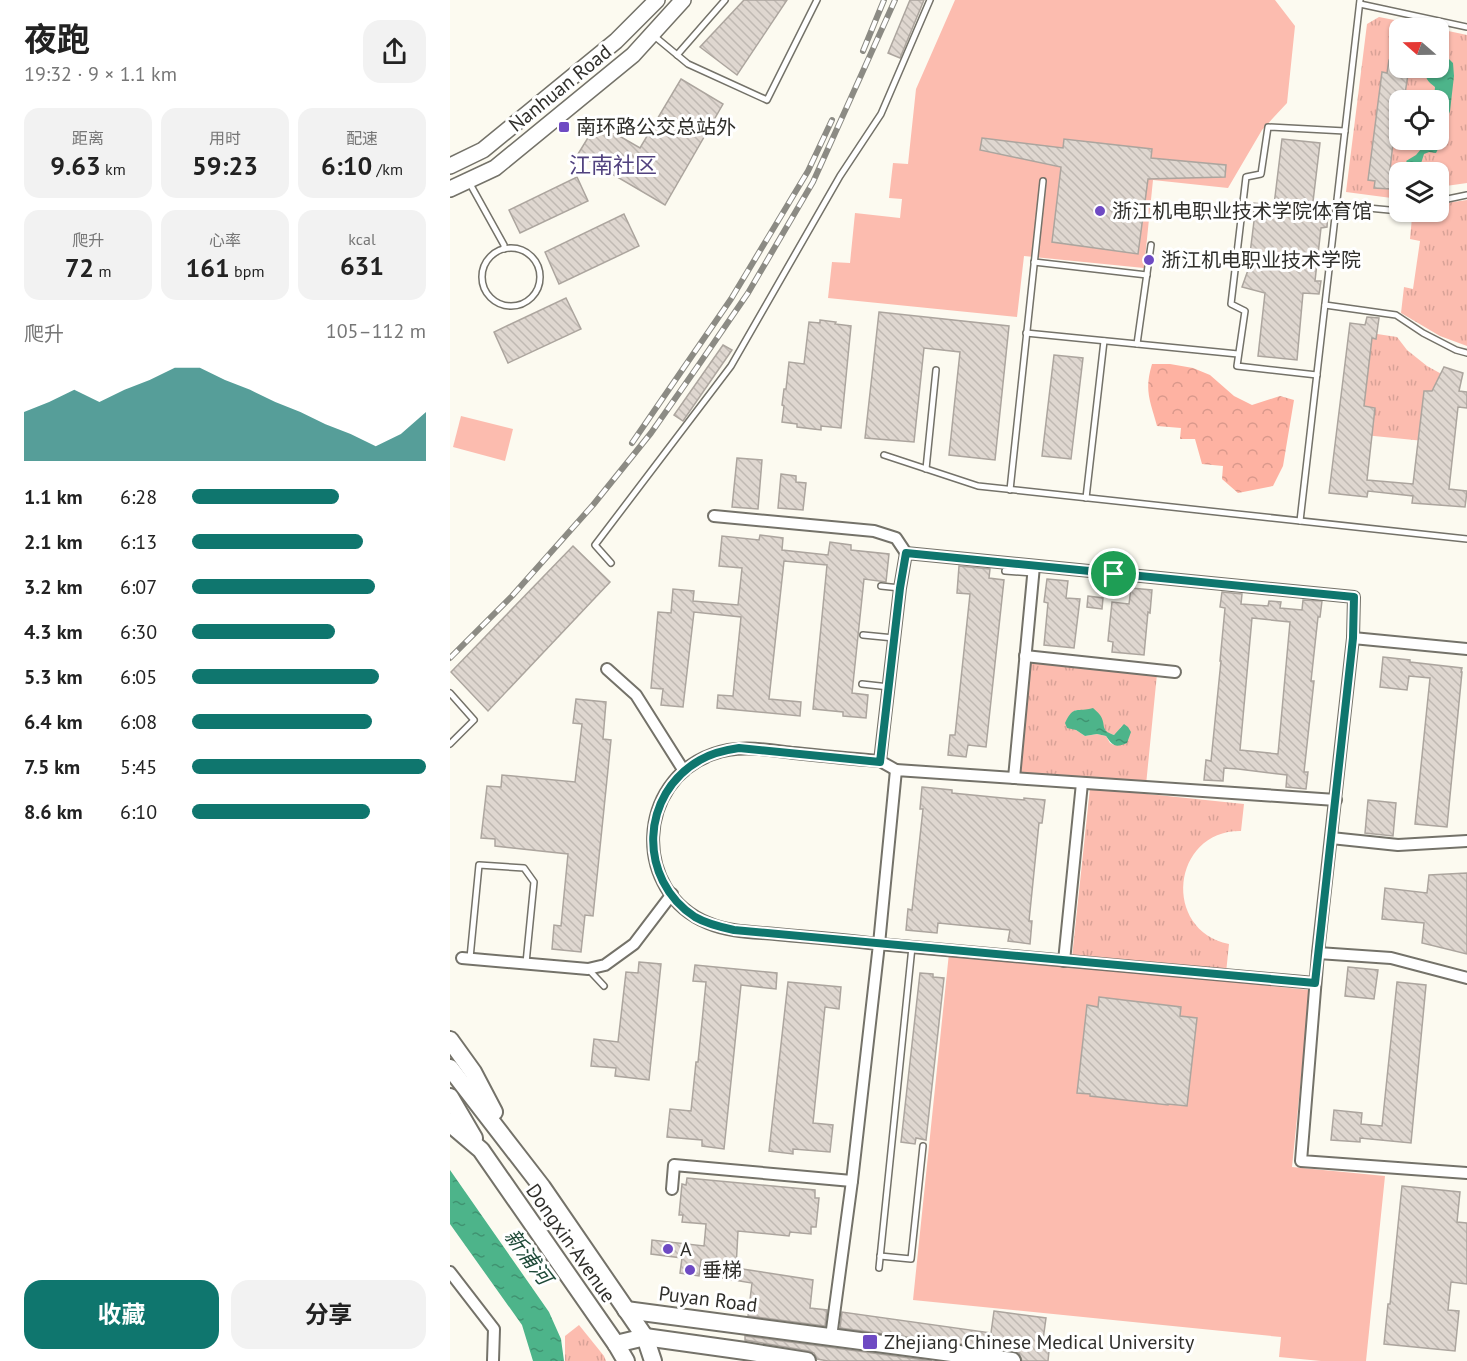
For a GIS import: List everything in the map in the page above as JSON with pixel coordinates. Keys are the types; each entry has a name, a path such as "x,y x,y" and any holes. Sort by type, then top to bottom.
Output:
{"main road":[{"name":"Nanhuan Road","path":"450,166 483,150 616,41 657,0"},
{"name":"Nanhuan Road","path":"450,189 495,168 633,55 683,0"},
{"name":"Dongxin Avenue","path":"450,1040 473,1072 513,1150"},
{"name":"Dongxin Avenue","path":"450,1068 542,1187 645,1338 653,1361"},
{"name":"Dongxin Avenue","path":"450,1097 481,1150 626,1361"},
{"name":"Dongxin Avenue","path":"450,1121 481,1150"},
{"name":"Puyan Road","path":"626,1310 1012,1361"},
{"path":"626,1310 616,1344 645,1338 807,1361"}],"street":[{"path":"714,516 874,531 896,538 906,553 880,762"},
{"path":"906,553 1034,570 1354,597 1353,638 1315,983 1301,1161 1467,1173"},
{"path":"1014,778 1034,570"},
{"path":"1353,638 1467,649"},
{"path":"1025,656 1174,672"},
{"path":"607,669 636,695 684,771"},
{"path":"1315,983 879,944 721,927 696,917 685,909 672,894 656,864 653,851 653,830 663,798 670,786 684,771 700,759 739,748 880,762 896,770 1336,800"},
{"path":"831,1337 852,1181 896,770"},
{"path":"1064,961 1082,783"},
{"path":"1331,838 1398,845 1467,841"},
{"path":"466,958 588,969 605,965 634,944 672,894"},
{"path":"1318,953 1391,958 1467,978"},
{"path":"672,1189 674,1165 852,1181"},
{"path":"450,1272 494,1329 493,1361"}],"lane":[{"path":"678,55 725,0"},
{"path":"652,34 688,64 767,100 817,0"},
{"path":"611,563 595,545 731,366 840,176 881,114 930,0"},
{"path":"1300,521 1360,2 1467,27"},
{"path":"1317,375 1237,366 1245,311 1231,304 1246,177 1261,174 1268,127 1345,131"},
{"path":"469,181 504,245 504,249"},
{"path":"1010,490 1043,181"},
{"path":"1449,199 1467,195"},
{"path":"1336,205 1389,210"},
{"path":"1137,344 1151,245"},
{"path":"504,249 522,250 529,254 540,273 538,288 534,295 529,301 515,306 494,301 484,289 482,274 488,260 504,249"},
{"path":"1034,262 1147,275"},
{"path":"1325,305 1396,315 1423,333 1456,350 1467,353"},
{"path":"1026,333 1238,354"},
{"path":"1086,498 1104,341"},
{"path":"926,469 936,370"},
{"path":"884,455 978,486 1467,539"},
{"path":"1005,571 1034,570"},
{"path":"881,586 900,588"},
{"path":"863,634 894,638"},
{"path":"862,684 889,687"},
{"path":"450,693 474,720 450,744"},
{"path":"466,958 479,865 524,868 534,882 526,963"},
{"path":"879,1268 912,947"},
{"path":"588,969 604,986"},
{"path":"880,1256 911,1259 922,1146"}],"green space":[{"path":"955,0 1275,0 1295,26 1287,103 1262,130 1228,188 1153,180 1144,268 1024,256 1017,317 828,298 832,262 850,263 855,213 900,218 902,199 889,198 893,163 908,164 916,89"},
{"path":"1379,17 1389,19 1389,78 1449,78 1449,31 1467,35 1467,183 1449,186 1449,162 1389,162 1389,198 1346,192 1367,24"},
{"path":"1467,200 1467,346 1440,336 1401,313 1404,287 1413,289 1420,241 1410,239 1412,222 1449,222 1449,203"},
{"path":"1364,332 1397,337 1407,350 1427,366 1447,377 1434,442 1354,434"},
{"path":"1152,364 1193,368 1210,375 1234,396 1252,405 1280,396 1294,400 1283,466 1273,486 1238,493 1222,479 1223,466 1202,464 1195,439 1180,439 1181,428 1157,426 1148,389"},
{"path":"461,416 513,429 505,461 453,447"},
{"path":"1030,661 1157,674 1146,785 1018,772","holes":["1075,710 1086,710 1108,733 1114,735 1122,725 1114,745 1106,736 1097,734 1085,736 1076,730"]},
{"path":"1090,788 1244,804 1241,831 1218,835 1200,846 1189,863 1184,882 1185,902 1192,920 1207,935 1229,944 1226,973 1072,957"},
{"path":"949,953 1310,990 1292,1167 1385,1176 1366,1361 1321,1361 1279,1357 1281,1337 913,1300"},
{"path":"579,1325 606,1361 565,1361 565,1336"}],"water":[{"path":"1449,59 1453,63 1454,76 1449,114 1449,90 1435,90 1435,87 1427,79 1449,78"},
{"path":"1420,150 1438,150 1436,153 1424,154 1421,162 1406,161"},
{"path":"1093,708 1100,715 1109,733 1114,735 1124,724 1128,727 1131,732 1127,743 1115,745 1106,736 1097,734 1085,736 1076,730 1067,728 1065,723 1071,713 1076,710"},
{"path":"450,1170 549,1312 561,1339 564,1361 533,1361 522,1325 450,1224"}],"building":[{"path":"744,0 787,0 737,75 700,47"},
{"path":"910,0 924,0 900,58 888,53"},
{"path":"1389,60 1389,78 1407,78 1406,90 1389,90 1389,150 1392,150 1391,162 1389,162 1389,189 1374,188 1375,181 1368,180 1382,72 1387,73"},
{"path":"681,79 723,104 665,205 578,154 597,123 640,148"},
{"name":"浙江机电职业技术学院体育馆","path":"982,138 1063,148 1064,139 1152,149 1151,158 1226,165 1225,177 1148,179 1138,254 1052,242 1061,167 980,150"},
{"path":"1282,139 1320,143 1312,210 1328,211 1327,227 1321,228 1315,281 1321,281 1319,294 1303,293 1297,360 1258,356 1265,293 1242,287 1248,270 1254,221 1253,203 1274,205"},
{"path":"577,177 588,201 520,233 509,210"},
{"path":"624,214 639,246 559,284 545,252"},
{"path":"566,298 581,329 508,363 494,332"},
{"path":"879,312 1009,326 995,460 949,455 960,352 924,348 914,442 865,438"},
{"path":"1367,317 1379,318 1376,339 1372,338 1364,406 1375,408 1367,480 1413,484 1424,391 1432,391 1444,367 1463,373 1459,391 1467,392 1467,408 1458,407 1449,489 1467,491 1465,507 1412,503 1413,496 1368,491 1367,497 1329,493 1350,323 1365,325"},
{"path":"820,320 851,326 841,428 821,426 821,430 797,427 797,424 782,422 784,406 782,405 789,362 804,364 809,322 820,323"},
{"path":"723,345 732,350 683,421 674,415"},
{"path":"1054,355 1083,358 1071,459 1042,456"},
{"path":"737,458 762,460 758,509 732,507"},
{"path":"781,474 796,476 796,482 806,483 803,510 778,508"},
{"path":"760,535 783,538 782,550 828,555 830,542 851,545 851,550 889,554 886,582 864,579 852,693 868,695 866,718 843,716 843,712 813,709 827,565 784,561 769,699 801,702 800,716 717,708 718,695 733,696 741,617 694,612 683,707 661,705 663,689 651,688 658,612 671,613 673,589 694,591 693,601 738,605 742,568 719,566 722,536 759,540"},
{"path":"573,546 610,582 488,711 451,672"},
{"path":"959,566 990,569 989,578 1004,580 986,747 968,745 966,757 948,755 950,735 955,735 970,594 957,593"},
{"path":"1047,579 1068,581 1066,598 1080,599 1074,648 1044,645 1048,603 1044,602"},
{"path":"1131,588 1152,590 1144,655 1112,652 1113,642 1108,641 1112,602 1129,604"},
{"path":"1222,592 1242,594 1241,604 1268,606 1269,601 1281,602 1280,608 1302,610 1303,600 1322,601 1311,681 1314,681 1304,772 1308,772 1306,789 1286,787 1287,775 1238,769 1224,768 1223,781 1204,780 1206,760 1211,761 1221,661 1225,608 1220,607","holes":["1252,618 1290,622 1278,754 1240,750"]},
{"path":"1088,596 1103,598 1102,609 1087,607"},
{"path":"1383,657 1462,668 1447,827 1415,824 1430,678 1409,676 1407,690 1380,687"},
{"path":"576,699 606,702 603,739 611,740 593,916 585,915 581,952 552,949 554,925 561,926 568,854 495,846 495,839 481,838 487,786 501,787 502,775 575,782 582,724 573,723"},
{"path":"922,787 952,790 952,793 1045,800 1042,823 1039,823 1029,921 1032,921 1030,944 1008,941 1010,930 938,923 937,933 906,930 908,909 912,910 923,809 920,809"},
{"path":"1368,800 1396,803 1393,836 1365,833"},
{"path":"1467,873 1467,954 1422,943 1424,923 1382,919 1385,888 1427,893 1429,875"},
{"path":"639,962 661,964 649,1080 615,1076 616,1068 591,1066 594,1039 618,1042 626,972 638,973"},
{"path":"695,965 777,973 776,989 741,985 724,1149 702,1146 702,1140 667,1137 670,1109 691,1111 706,982 693,981"},
{"path":"1348,967 1378,970 1374,999 1345,996"},
{"path":"920,973 944,978 926,1140 916,1138 915,1144 901,1142"},
{"path":"788,982 841,987 839,1009 825,1007 813,1123 833,1125 830,1152 793,1149 793,1154 769,1151"},
{"path":"1397,982 1426,985 1411,1143 1360,1138 1360,1142 1331,1140 1334,1110 1362,1113 1361,1124 1382,1126"},
{"path":"1099,997 1181,1007 1180,1016 1197,1018 1187,1106 1077,1093 1087,1005 1098,1007"},
{"path":"687,1178 815,1190 815,1198 819,1198 816,1227 811,1227 811,1234 790,1232 789,1236 738,1231 736,1268 813,1280 810,1308 827,1310 825,1326 748,1316 752,1283 722,1278 723,1262 701,1260 699,1276 680,1273 682,1258 651,1254 652,1240 704,1246 706,1224 682,1222 683,1215 679,1215 682,1184 686,1185"},
{"path":"1402,1186 1460,1192 1457,1222 1467,1223 1467,1284 1451,1282 1448,1310 1459,1311 1455,1351 1384,1344"},
{"path":"994,1311 1046,1318 1043,1340 1050,1341 1048,1361 1022,1361 1019,1353 1013,1351 840,1328 842,1312 991,1333"},
{"path":"745,1336 932,1361 828,1361 817,1359 814,1353 809,1351 745,1340"}],"railway":[{"path":"863,51 884,0"},
{"path":"450,658 512,596 593,505 651,433 748,293 813,182 895,0"},
{"path":"632,443 731,299 808,171 832,120"}],"place":[{"name":"南环路公交总站外","path":"564,127"},
{"name":"浙江机电职业技术学院体育馆","path":"1100,211"},
{"name":"浙江机电职业技术学院","path":"1149,260"},
{"name":"A","path":"668,1249"},
{"name":"垂梯","path":"690,1270"},
{"name":"Zhejiang Chinese Medical University","path":"870,1342"}],"district":[{"name":"江南社区","path":"613,165"}],"route":[{"path":"906,553 1114,574 1354,597 1353,638 1315,983 734,930 696,917 685,909 667,889 653,851 654,824 670,786 700,759 739,748 880,762 906,553"}],"water label":[{"name":"新浦河","path":"528,1257"}]}
